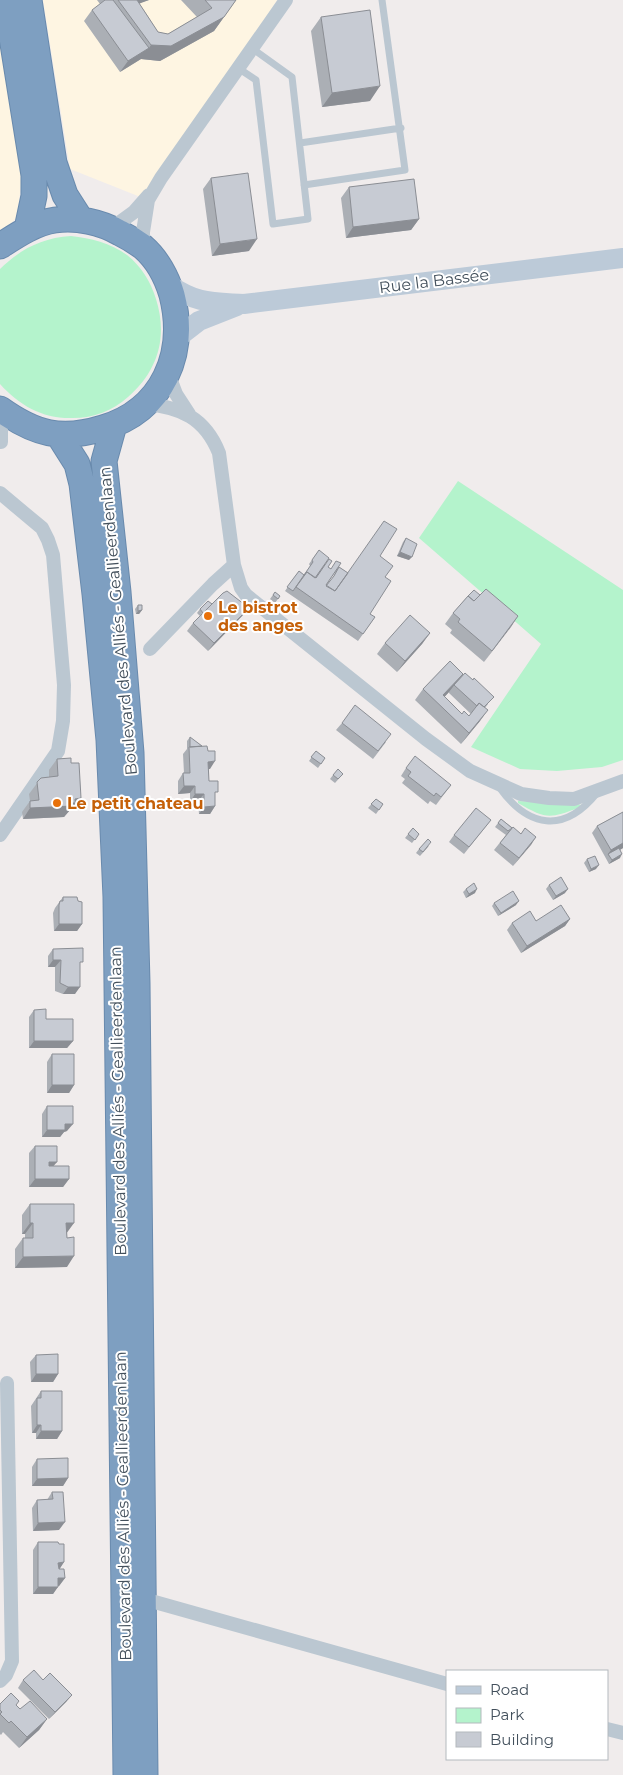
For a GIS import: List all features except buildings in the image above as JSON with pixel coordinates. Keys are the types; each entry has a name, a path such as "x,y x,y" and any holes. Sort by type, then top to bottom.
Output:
{"highway":[{"path":"6,0 34,175 34,196 27,229"},
{"path":"29,0 54,163 65,195 81,220"},
{"path":"0,246 27,229 55,220 81,220 112,228 143,248 159,266 168,284 176,311 177,338 174,356 168,373 145,404 127,419 114,425 85,432 58,434 43,432 25,426 0,409"},
{"name":"Boulevard des Alliés - Geallieerdenlaan","path":"114,425 104,462 118,592 131,752 137,983 145,1775"},
{"name":"Boulevard des Alliés - Geallieerdenlaan","path":"58,434 77,464 82,484 109,740 116,897 126,1775"}],"main road":[{"name":"Rue la Bassée","path":"168,284 184,295 198,300 244,304 623,258"},
{"name":"Rue la Bassée","path":"177,338 199,321 244,304"}],"street":[{"path":"143,248 143,232 148,200 286,0"},
{"path":"112,228 134,212 156,187"},
{"path":"168,373 180,401 189,414 208,431 219,453 234,565 241,588 254,602 426,739 470,771 520,794 548,798 574,799 623,781"},
{"path":"145,404 166,407 189,414"},
{"path":"0,409 1,443"},
{"path":"1,443 25,426"},
{"path":"0,493 42,528 48,540 53,556 64,685 63,721 58,751 0,835"},
{"path":"150,648 234,565"},
{"path":"0,1681 6,1675 12,1660 5,1604 4,1476 7,1383"},
{"name":"Boulevard des Alliés - Geallieerdenlaan","path":"144,1599 446,1684"},
{"path":"608,1729 623,1733"}],"lane":[{"path":"304,185 405,170 401,128 382,0"},
{"path":"238,68 256,80 273,224 308,219 292,77 253,49"},
{"path":"300,143 401,128"},
{"path":"497,784 510,802 528,816 551,822 570,816 586,807 599,791"}],"shaded area":[{"path":"43,0 277,0 148,200 70,169"},
{"path":"0,28 22,177 17,217 0,232"}],"green space":[{"path":"71,236 107,244 132,259 141,269 151,286 156,299 161,327 158,352 153,365 147,376 128,397 109,410 95,415 62,418 33,410 16,399 0,384 0,269 32,246 50,239"},
{"path":"458,481 623,590 623,760 602,767 557,771 520,769 471,747 541,644 419,538"},
{"path":"518,801 581,805 568,812 548,816 535,812 518,803"}],"place":[{"name":"Le bistrot des anges","path":"208,616"},
{"name":"Le petit chateau","path":"57,803"}]}
